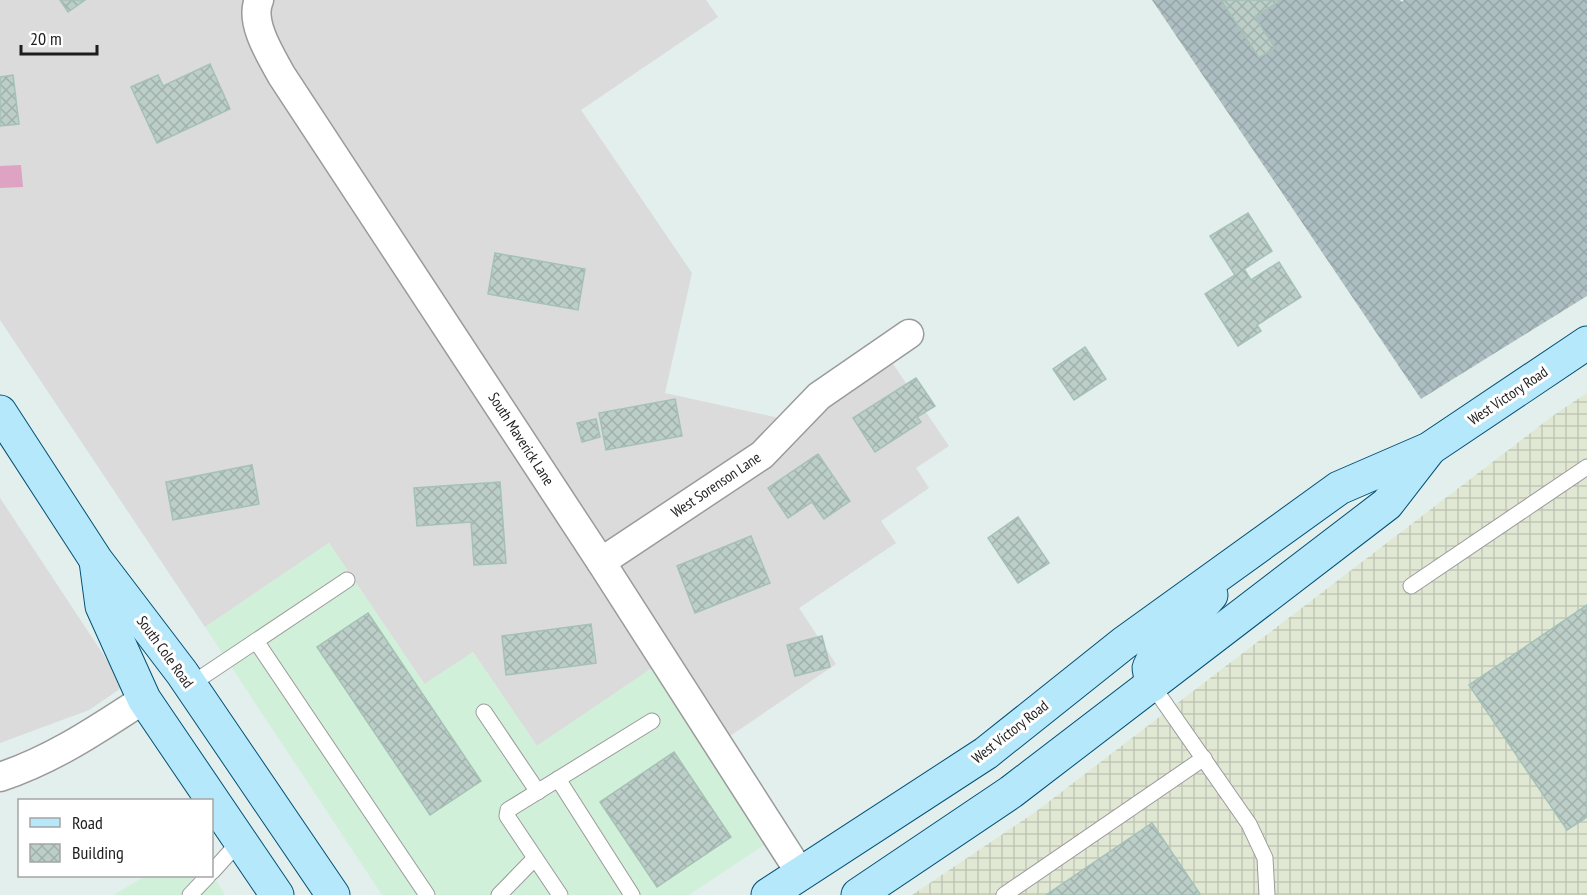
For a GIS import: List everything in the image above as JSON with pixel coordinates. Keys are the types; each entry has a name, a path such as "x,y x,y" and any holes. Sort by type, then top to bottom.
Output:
{"main road":[{"name":"West Victory Road","path":"768,895 986,753 1124,643 1340,488 1429,449 1587,343"},
{"name":"South Cole Road","path":"0,412 96,560 190,685 333,895"},
{"name":"West Victory Road","path":"858,895 1011,792 1387,504 1429,449"},
{"name":"West Victory Road","path":"1234,622 1259,586 1281,560 1341,515 1345,505 1340,488"},
{"name":"West Victory Road","path":"1152,685 1149,668 1155,655 1182,630 1243,557"},
{"name":"South Cole Road","path":"96,560 102,606 144,699 212,799"},
{"name":"South Cole Road","path":"144,699 187,710 202,717 230,746"},
{"name":"South Cole Road","path":"213,801 277,895"}],"street":[{"name":"South Maverick Lane","path":"259,0 255,8 263,43 282,76 601,562 801,873"},
{"name":"West Sorenson Lane","path":"601,562 762,455 819,396 909,334"},
{"path":"0,777 54,756 144,699"}],"lane":[{"path":"1411,586 1587,467"},
{"path":"190,685 347,580"},
{"path":"256,641 427,895"},
{"path":"1152,685 1249,824 1266,858 1267,895"},
{"path":"484,712 538,792"},
{"path":"560,895 507,816 508,810 652,721"},
{"path":"1004,895 1204,758"},
{"path":"558,779 632,895"},
{"path":"213,871 240,841"},
{"path":"499,895 535,858"},
{"path":"190,895 207,877"},
{"path":"515,895 516,878"}],"shaded area":[{"path":"0,0 706,0 718,17 581,110 692,273 665,393 779,418 882,348 949,446 916,468 929,488 881,521 896,543 799,608 836,664 727,738 670,656 537,746 473,652 425,685 329,543 205,627 0,320"},
{"path":"1152,0 1400,0 1402,2 1404,0 1587,0 1587,296 1421,399"},
{"path":"21,165 23,187 0,188 0,166"},
{"path":"1587,393 1587,895 912,895 1034,813 1554,415"},
{"path":"0,498 124,686 89,710 0,743"},
{"path":"329,543 424,684 473,652 537,746 671,655 788,829 689,895 382,895 205,627"},
{"path":"213,876 225,895 114,895 143,877"}],"building":[{"path":"60,0 85,0 68,12"},
{"path":"1221,0 1281,0 1255,17 1275,48 1259,58"},
{"path":"210,64 230,109 157,143 131,87 158,75 163,86"},
{"path":"13,75 19,124 0,126 0,77"},
{"path":"1248,213 1272,251 1244,269 1251,280 1279,262 1301,297 1257,325 1261,331 1238,346 1205,294 1235,275 1210,236"},
{"path":"495,253 585,269 578,310 488,294"},
{"path":"1085,347 1106,379 1074,400 1053,369"},
{"path":"916,378 935,406 917,417 921,422 875,452 853,418"},
{"path":"675,399 682,436 606,450 599,413"},
{"path":"596,419 600,437 582,442 577,423"},
{"path":"818,454 850,501 824,519 812,502 788,518 768,488"},
{"path":"252,465 259,504 173,520 166,482"},
{"path":"500,482 506,563 474,565 471,522 417,526 414,488"},
{"path":"1018,517 1049,563 1018,583 988,538"},
{"path":"751,536 770,583 695,613 677,566"},
{"path":"1587,605 1587,817 1567,830 1469,685"},
{"path":"368,613 481,781 430,815 317,647"},
{"path":"591,624 596,663 506,675 502,636"},
{"path":"822,636 830,667 795,676 787,645"},
{"path":"674,752 731,837 657,887 600,802"},
{"path":"1152,823 1200,894 1046,895"}]}
